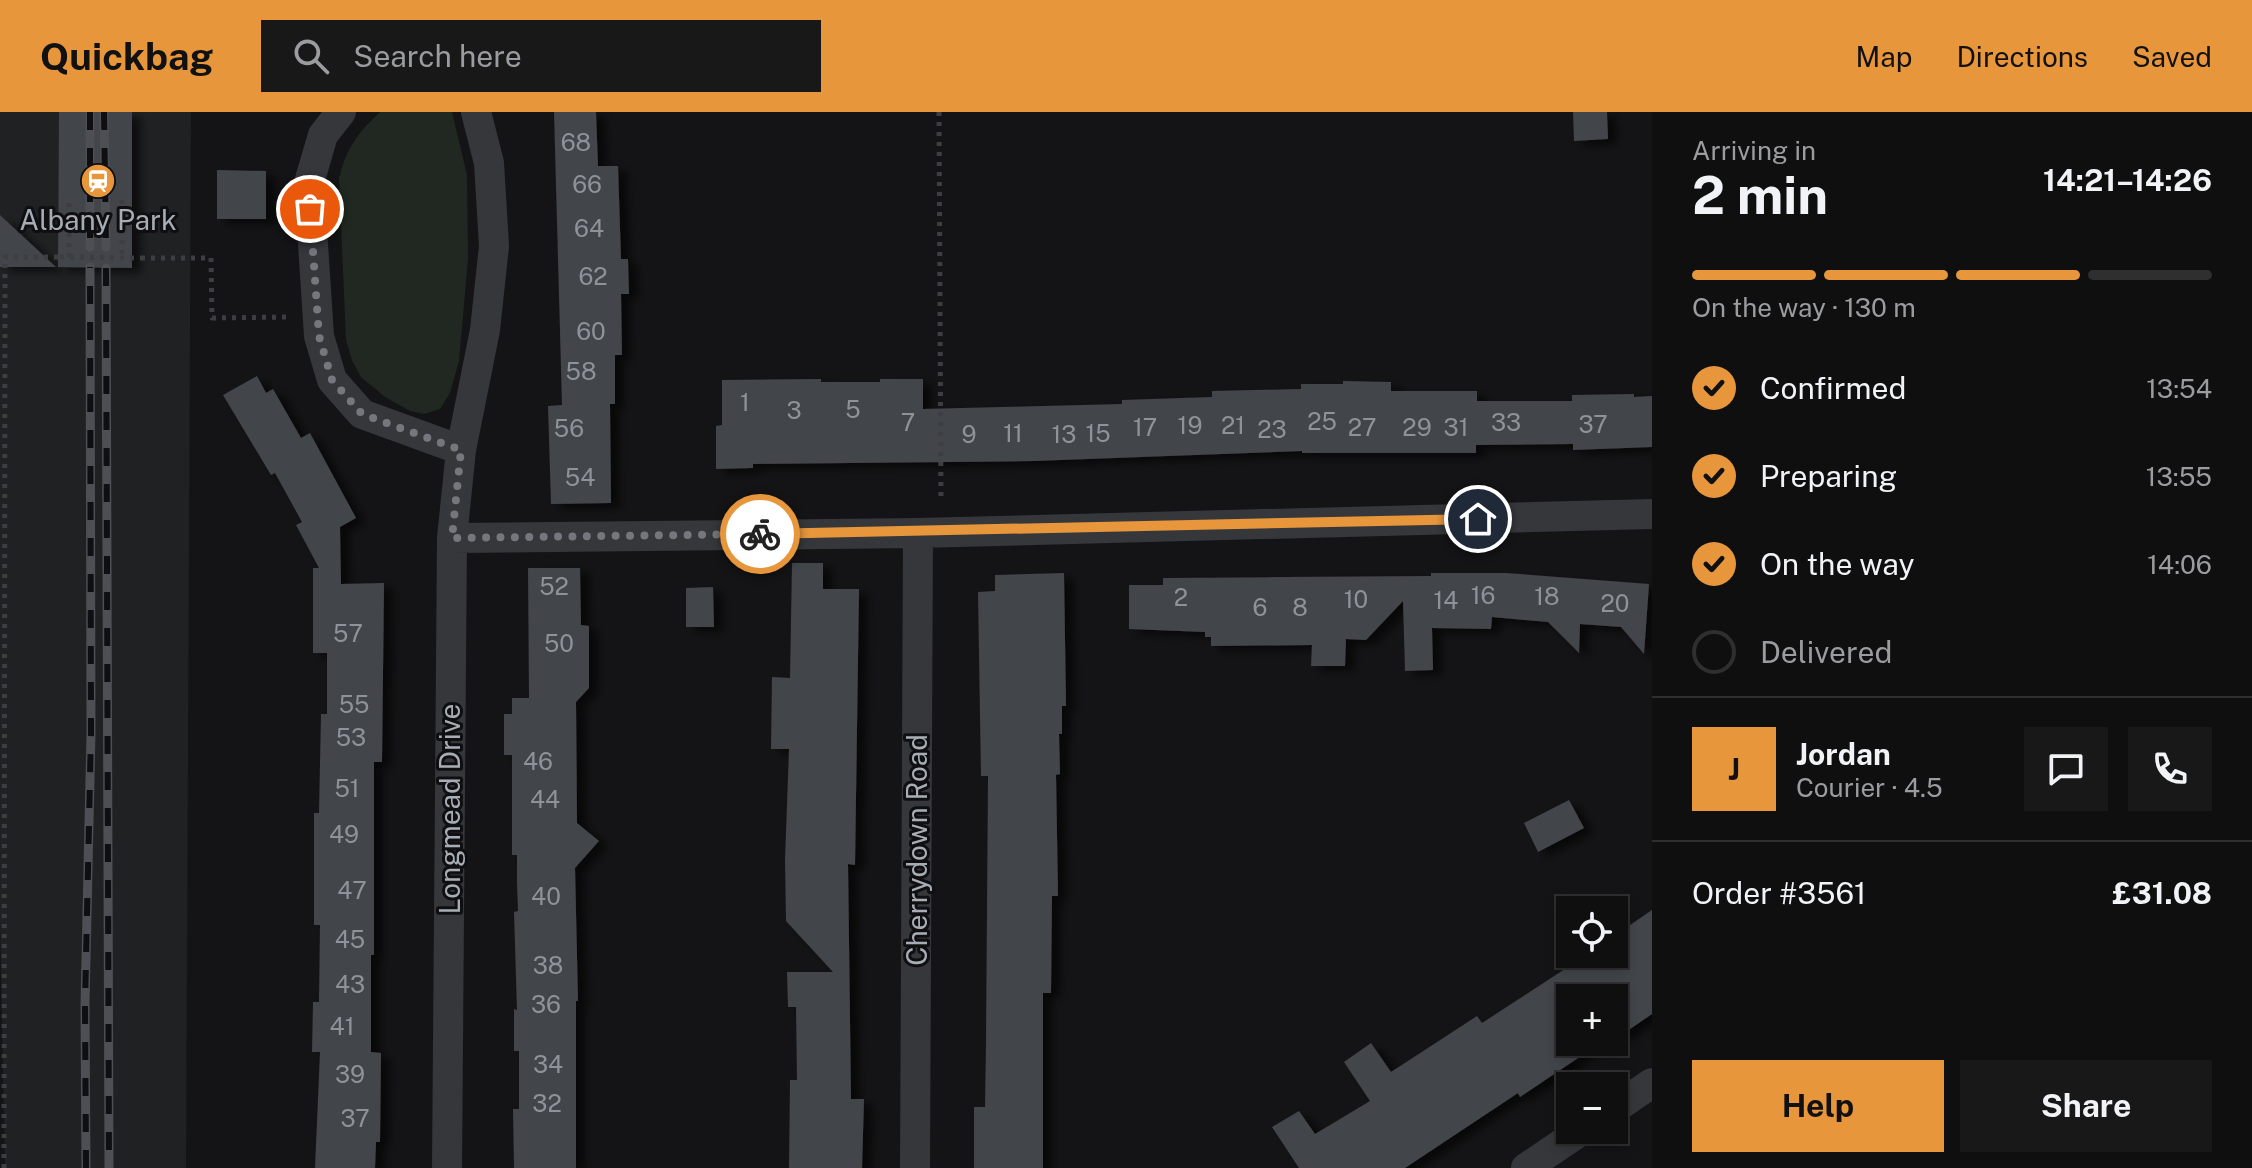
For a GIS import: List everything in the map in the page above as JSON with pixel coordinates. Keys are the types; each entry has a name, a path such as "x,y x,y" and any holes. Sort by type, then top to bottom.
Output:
{"street":[{"path":"341,112 323,135 309,183 319,336 332,380 362,414 461,450"},
{"name":"Longmead Drive","path":"447,1168 452,538 461,450 485,330 494,246 489,163 476,112"},
{"path":"452,538 930,532 1652,514"},
{"name":"Cherrydown Road","path":"915,1168 930,532"},
{"path":"1628,1099 1652,1083"},
{"path":"1526,1168 1561,1144"}],"path":[{"path":"930,532 939,112"},
{"path":"69,199 69,257"},
{"path":"122,200 122,258"},
{"path":"4,1168 5,257 211,258 212,318 317,317"},
{"path":"0,274 4,267"}],"shaded area":[{"path":"0,112 191,112 186,1168 5,1168 0,918"},
{"path":"380,112 452,112 467,175 468,259 459,361 450,393 440,409 424,414 410,411 385,397 361,377 346,340 339,178 354,142"}],"building":[{"name":"Albany Park","path":"59,112 132,112 132,268 58,267"},
{"path":"554,112 596,112 598,166 618,166 621,259 628,259 629,294 621,294 622,355 615,355 615,404 610,404 611,503 551,504 548,406 562,405"},
{"path":"1573,112 1607,112 1608,139 1574,141"},
{"path":"217,170 266,171 266,219 217,219"},
{"path":"0,215 56,267 0,267"},
{"path":"257,376 266,393 273,389 301,438 310,433 356,518 340,527 341,584 384,583 382,762 374,762 374,955 371,955 371,1052 381,1053 380,1142 376,1142 375,1168 315,1168 320,1052 312,1052 313,1002 319,1002 320,925 314,925 314,813 319,813 321,714 327,714 327,653 313,653 313,568 319,568 296,525 302,522 275,473 271,475 223,395"},
{"path":"821,379 821,382 880,382 880,379 923,379 923,409 1122,404 1122,400 1212,397 1212,391 1301,389 1301,384 1343,384 1343,381 1391,382 1391,391 1477,391 1477,401 1572,401 1572,395 1634,394 1634,397 1652,396 1652,447 1573,450 1573,444 1476,445 1476,453 1302,451 1034,461 753,464 753,468 716,469 716,426 722,425 722,380"},
{"path":"792,563 823,563 823,589 859,589 855,865 848,864 851,1099 864,1099 862,1168 789,1168 790,1080 797,1080 796,1007 788,1007 787,972 833,972 786,921 789,749 771,749 772,677 790,678"},
{"path":"528,568 580,568 581,625 589,626 589,688 576,702 577,823 599,841 575,868 578,1001 576,1168 514,1168 513,1109 519,1109 519,1051 514,1051 517,855 512,855 512,755 504,755 504,714 512,714 512,698 529,698"},
{"path":"1064,573 1066,706 1062,706 1060,774 1056,775 1058,896 1052,896 1051,993 1043,993 1043,1168 974,1168 974,1107 985,1107 988,776 981,776 978,592 995,591 995,575"},
{"path":"1431,573 1506,573 1649,584 1644,654 1621,627 1580,624 1579,653 1548,622 1492,617 1491,629 1432,628 1433,670 1405,671 1403,601 1366,640 1346,639 1345,666 1311,666 1312,645 1211,646 1211,637 1205,637 1205,632 1129,629 1129,585 1163,585 1163,578 1431,576"},
{"path":"713,587 714,627 686,627 686,588"},
{"path":"1569,800 1584,828 1538,852 1524,823"},
{"path":"1652,910 1652,1014 1628,1030 1628,984 1556,984 1556,1056 1581,1056 1520,1097 1518,1093 1405,1168 1299,1168 1272,1127 1299,1111 1315,1134 1370,1101 1344,1062 1371,1043 1391,1072 1477,1016 1482,1023 1566,968 1628,968 1628,926"}],"railway":[{"path":"90,112 90,247"},
{"path":"104,112 106,247"},
{"path":"86,1168 85,1005 91,733 90,267"},
{"path":"106,268 109,1168"}],"way so far":[{"path":"310,209 319,336 332,380 362,414 461,450 452,538 760,534"}],"place":[{"name":"Albany Park","path":"98,181"}],"route":[{"path":"760,534 1478,519"}]}
